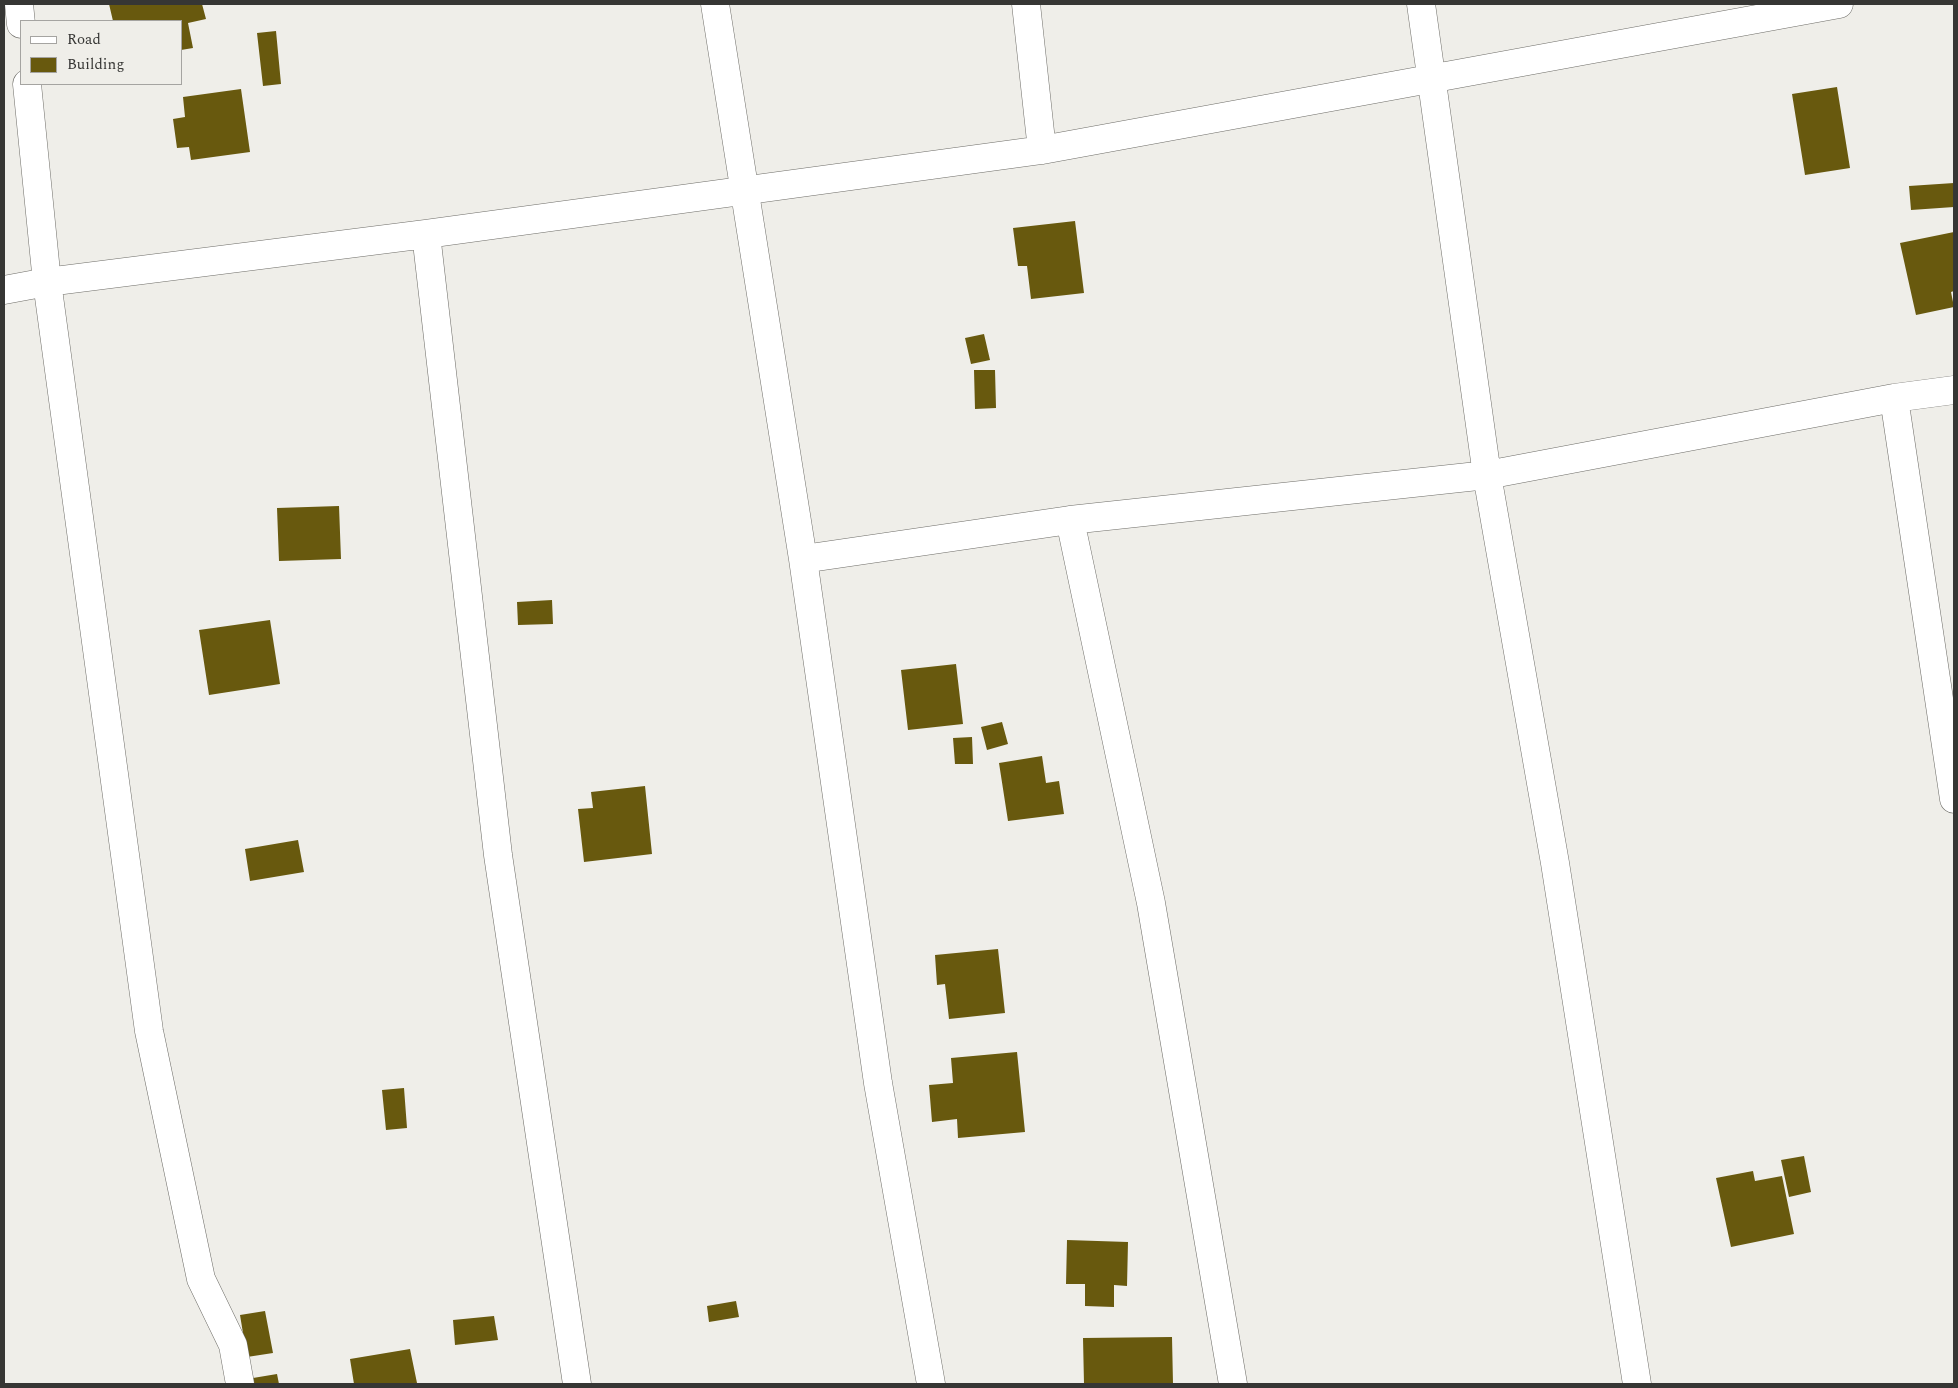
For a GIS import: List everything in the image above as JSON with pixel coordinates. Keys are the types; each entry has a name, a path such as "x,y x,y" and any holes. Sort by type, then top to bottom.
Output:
{"street":[{"path":"19,4 21,20"},
{"path":"715,4 803,559 878,1083 931,1384"},
{"path":"1026,4 1042,150"},
{"path":"1421,4 1487,475 1557,873 1637,1384"},
{"path":"4,290 47,282 426,234 1042,150 1836,4"},
{"path":"27,85 47,282 149,1031 201,1278 233,1345 240,1384"},
{"path":"426,234 498,855 577,1384"},
{"path":"803,559 1070,520 1487,475 1894,398 1954,390"},
{"path":"1894,398 1954,799"},
{"path":"1070,520 1151,903 1233,1384"}],"building":[{"path":"109,4 202,4 206,19 188,23 193,48 182,50 182,20 113,20"},
{"path":"276,31 281,84 263,86 257,33"},
{"path":"1837,87 1850,168 1805,175 1792,94"},
{"path":"241,89 250,152 191,160 189,147 177,148 173,119 185,117 183,97"},
{"path":"1954,183 1954,207 1911,210 1909,186"},
{"path":"1075,221 1084,293 1031,299 1027,266 1018,266 1013,228"},
{"path":"1954,232 1954,291 1951,292 1954,307 1916,315 1900,243"},
{"path":"984,334 990,360 971,364 965,338"},
{"path":"974,370 995,370 996,408 975,409"},
{"path":"339,506 341,559 279,561 277,508"},
{"path":"552,600 553,624 518,625 517,602"},
{"path":"270,620 280,684 209,695 199,630"},
{"path":"956,664 963,724 908,730 901,670"},
{"path":"1002,722 1008,744 987,750 981,727"},
{"path":"972,737 973,764 955,764 953,738"},
{"path":"1042,756 1046,783 1059,781 1064,814 1008,821 999,763"},
{"path":"645,786 652,854 584,862 578,809 593,808 591,792"},
{"path":"298,840 304,872 250,881 245,849"},
{"path":"998,949 1005,1013 949,1019 945,984 937,985 935,955"},
{"path":"1017,1052 1025,1132 958,1138 957,1119 932,1122 929,1085 953,1083 951,1058"},
{"path":"404,1088 407,1128 386,1130 382,1090"},
{"path":"1804,1156 1811,1192 1789,1197 1781,1160"},
{"path":"1753,1171 1755,1181 1782,1176 1794,1234 1731,1247 1716,1178"},
{"path":"1067,1240 1128,1242 1127,1286 1114,1285 1114,1307 1085,1306 1085,1284 1066,1284"},
{"path":"736,1301 739,1317 709,1322 707,1306"},
{"path":"265,1311 273,1353 247,1357 240,1315"},
{"path":"494,1316 498,1340 455,1345 453,1320"},
{"path":"1172,1337 1173,1384 1084,1384 1083,1338"},
{"path":"410,1349 417,1383 354,1384 350,1359"},
{"path":"277,1374 279,1384 254,1384 253,1378"}]}
